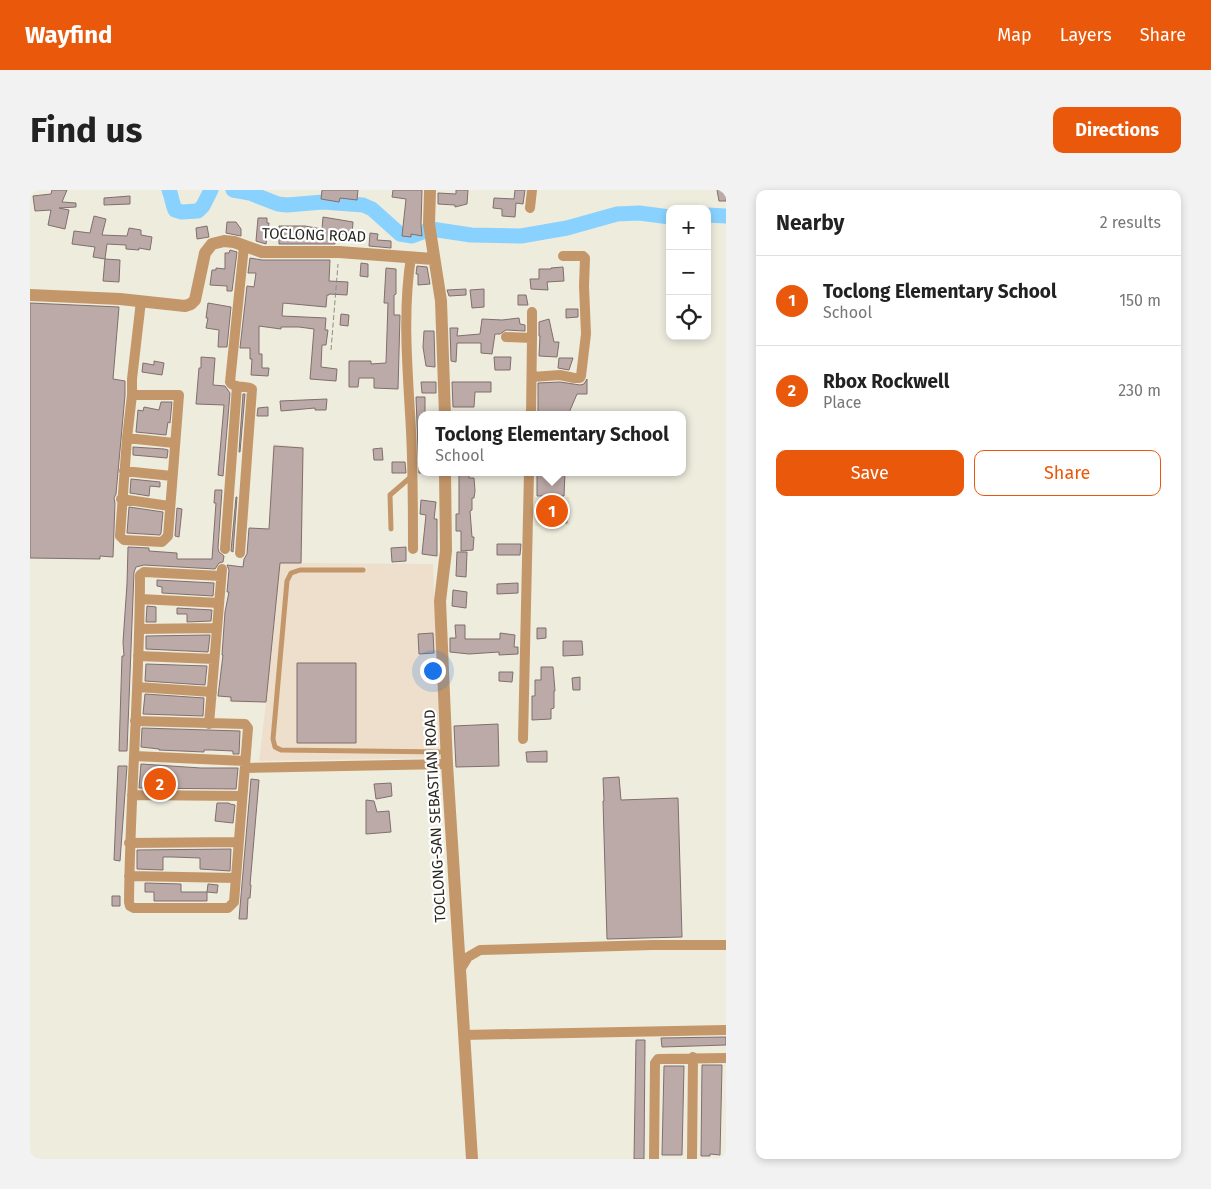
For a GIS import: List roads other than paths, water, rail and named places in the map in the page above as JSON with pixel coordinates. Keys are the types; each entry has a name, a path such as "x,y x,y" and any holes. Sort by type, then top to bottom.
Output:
{"street":[{"path":"430,190 430,231 441,301 445,411"},
{"path":"530,208 532,190"},
{"name":"TOCLONG ROAD","path":"30,295 141,301 185,306 195,300 208,248 212,244 224,241 262,252 339,252 433,259"},
{"path":"240,553 252,389 237,386 230,382 244,246"},
{"path":"532,377 560,375 580,378 581,376 586,334 585,258 583,256 563,256"},
{"path":"411,257 407,282 406,339 413,549"},
{"path":"132,395 179,395 168,536 162,542 124,540 120,536 121,499 141,301"},
{"path":"531,411 532,312"},
{"path":"506,337 532,338"},
{"path":"225,549 237,386"},
{"path":"127,438 174,443"},
{"path":"124,471 172,476"},
{"name":"TOCLONG-SAN SEBASTIAN ROAD","path":"445,476 446,551 440,601 447,758 472,1159"},
{"path":"523,739 529,476"},
{"path":"121,499 169,506"},
{"path":"135,721 209,724 245,724 248,728 234,902 228,908 134,908 130,906 129,902 129,843 132,795 135,721 137,687 140,575 144,572 222,572 209,724"},
{"path":"140,599 219,603"},
{"path":"139,628 216,628"},
{"path":"138,656 214,659"},
{"path":"137,687 212,692"},
{"path":"134,756 245,764 447,758"},
{"path":"132,795 242,796"},
{"path":"129,843 238,842"},
{"path":"129,876 236,878"},
{"path":"460,970 468,957 480,950 633,945 726,945"},
{"path":"464,1035 726,1030"},
{"path":"654,1159 655,1063 662,1057 726,1058"},
{"path":"692,1159 693,1058"}],"lane":[{"path":"391,530 390,495 412,476"},
{"path":"363,570 300,570 291,572 287,581 279,663 273,740 275,747 281,750 447,758"}],"waterway":[{"path":"169,190 175,210 182,212 198,211 203,206 211,190"},
{"path":"233,190 250,193 278,204 323,202 363,205 372,209 400,234 412,236 431,229 471,235 521,236 567,228 617,214 639,213 666,216"},
{"path":"711,215 726,216"}],"place":[{"name":"Toclong Elementary School","path":"552,511"},
{"name":"Rbox Rockwell","path":"160,784"}]}
